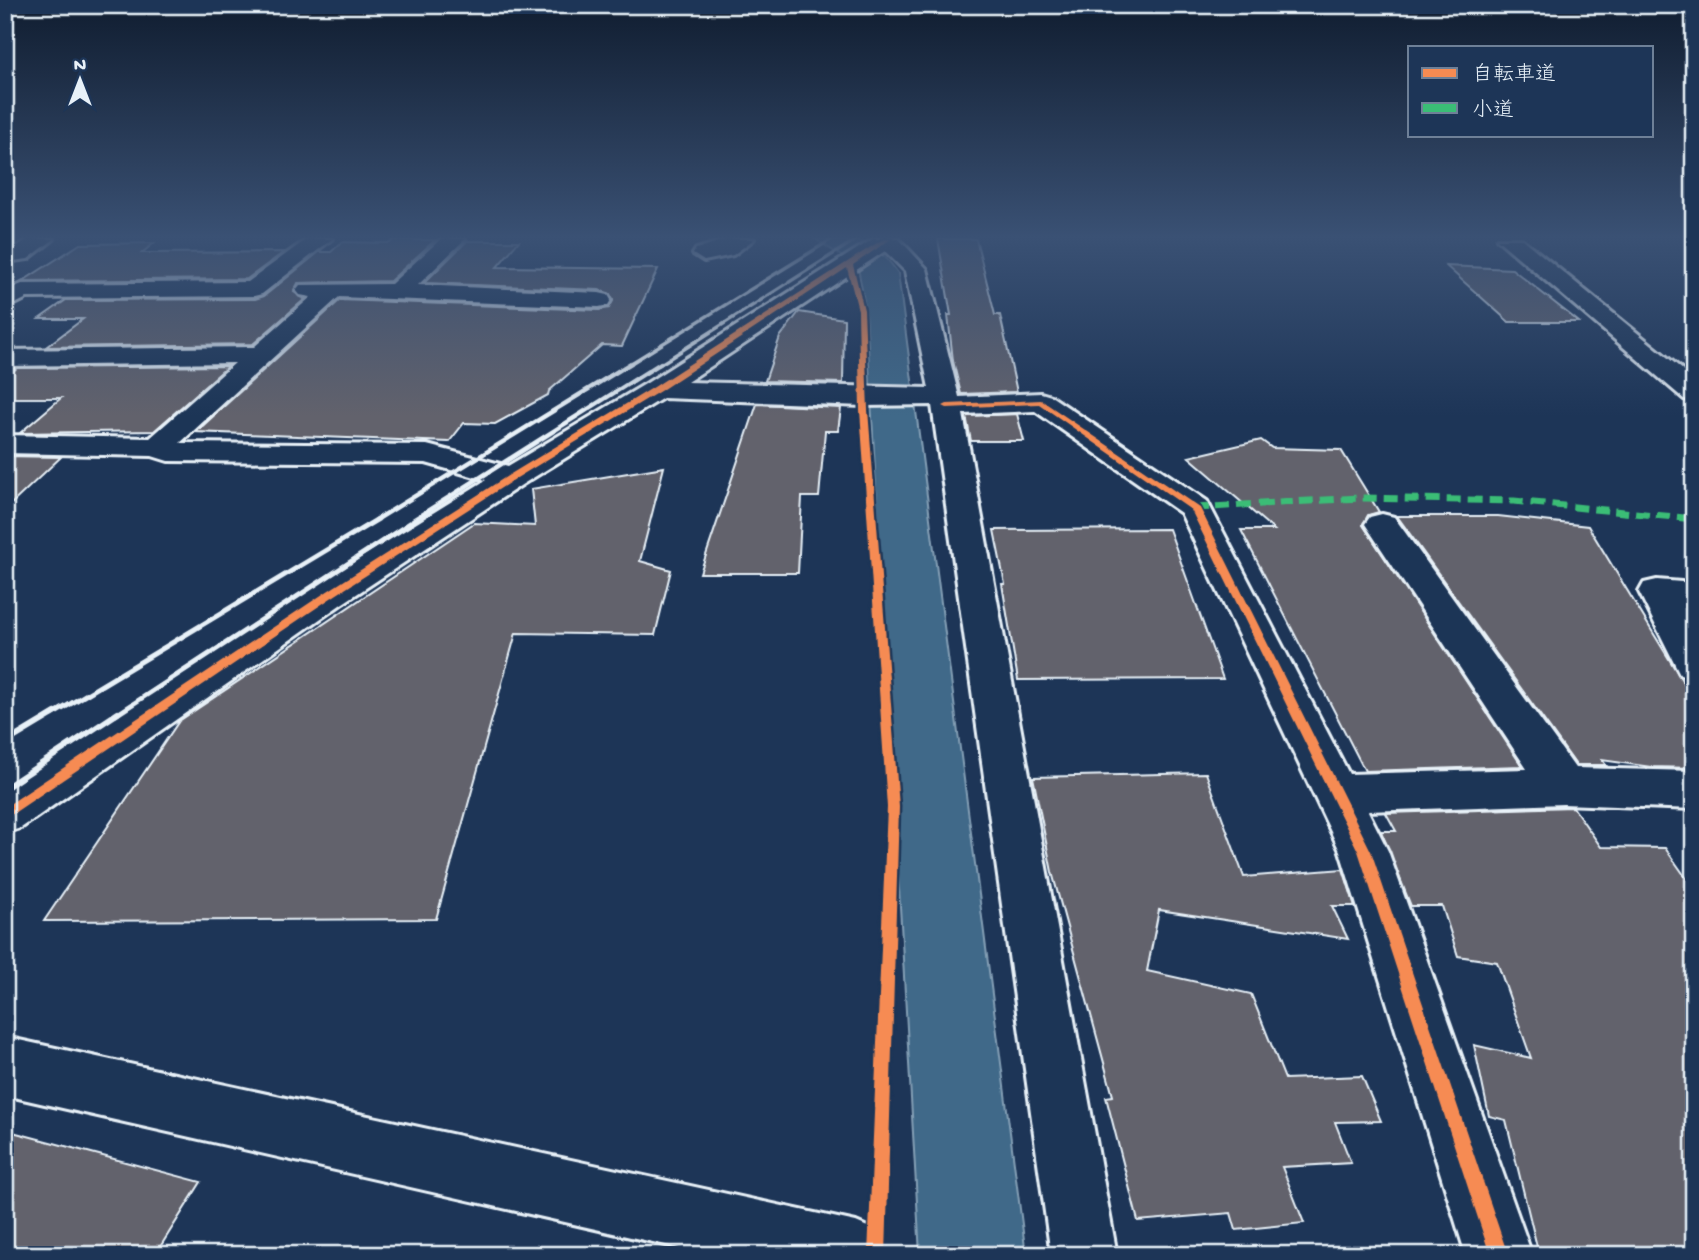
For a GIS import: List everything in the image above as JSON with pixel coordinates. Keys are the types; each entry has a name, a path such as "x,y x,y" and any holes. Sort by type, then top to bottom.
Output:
{"street":[{"path":"158,447 324,298"},
{"path":"550,298 599,300"},
{"path":"5,814 327,596 798,298"},
{"path":"923,298 946,401 1084,1255"},
{"path":"1579,298 1694,394"},
{"path":"5,358 259,355"},
{"path":"657,389 946,401 1041,402 1195,508 1364,851 1499,1255"},
{"path":"5,444 158,447 168,452 427,454 512,477"},
{"path":"1382,524 1563,786"},
{"path":"1694,595 1657,592 1694,664"},
{"path":"1335,793 1563,786 1694,790"},
{"path":"5,1066 856,1255"}],"water":[{"path":"863,298 901,298 1026,1255 920,1255"}],"building":[{"path":"612,298 645,298 622,346 602,345 549,391 548,395 495,424 464,423 449,442 196,432 340,300 599,310 609,308 613,301"},
{"path":"948,298 991,298 995,315 1000,315 1017,392 961,394 953,361 948,315 951,315"},
{"path":"1482,298 1548,298 1579,322 1509,322"},
{"path":"305,299 253,344 46,347 83,319 39,319 66,300"},
{"path":"799,312 844,319 843,383 765,381 780,337"},
{"path":"228,366 154,431 20,433 61,398 5,398 5,377 17,368"},
{"path":"757,404 841,408 838,431 825,431 819,497 802,497 798,573 700,573"},
{"path":"1017,414 1024,441 971,441 966,416"},
{"path":"1261,440 1272,448 1341,450 1379,512 1368,515 1363,525 1522,766 1365,771 1241,530 1274,530 1189,457"},
{"path":"5,456 61,457 5,510"},
{"path":"664,467 640,561 671,570 655,635 516,633 436,919 44,921 179,721 474,523 535,526 531,489"},
{"path":"1397,516 1498,516 1588,526 1694,700 1694,768 1651,767 1602,760 1606,765 1576,765"},
{"path":"1169,529 1223,679 1018,680 1002,584 1005,584 994,530"},
{"path":"1206,773 1244,877 1343,869 1355,906 1332,906 1348,939 1159,910 1147,971 1251,994 1285,1079 1362,1076 1381,1121 1335,1122 1351,1163 1282,1167 1304,1223 1236,1230 1231,1213 1138,1221 1106,1097 1113,1096 1052,872 1033,777"},
{"path":"1573,807 1601,847 1665,848 1694,889 1694,1255 1539,1255 1506,1120 1489,1116 1474,1045 1531,1058 1497,962 1458,956 1442,906 1411,906 1381,831 1396,831 1386,813"},
{"path":"5,1130 201,1182 155,1255 5,1255"}],"railway":[{"path":"628,365 737,298"},
{"path":"659,365 765,298"},
{"path":"376,520 631,363"},
{"path":"413,520 661,363"},
{"path":"52,715 378,519"},
{"path":"116,715 416,519"},
{"path":"5,743 55,713"},
{"path":"5,788 118,713"}],"marked path":[{"path":"1195,508 1359,498 1514,501 1694,519"}],"cycle path":[{"path":"5,814 327,596 797,298"},
{"path":"858,298 861,310 864,410 893,807 877,1255"},
{"path":"947,406 1041,402 1195,508 1364,851 1499,1255"}]}
